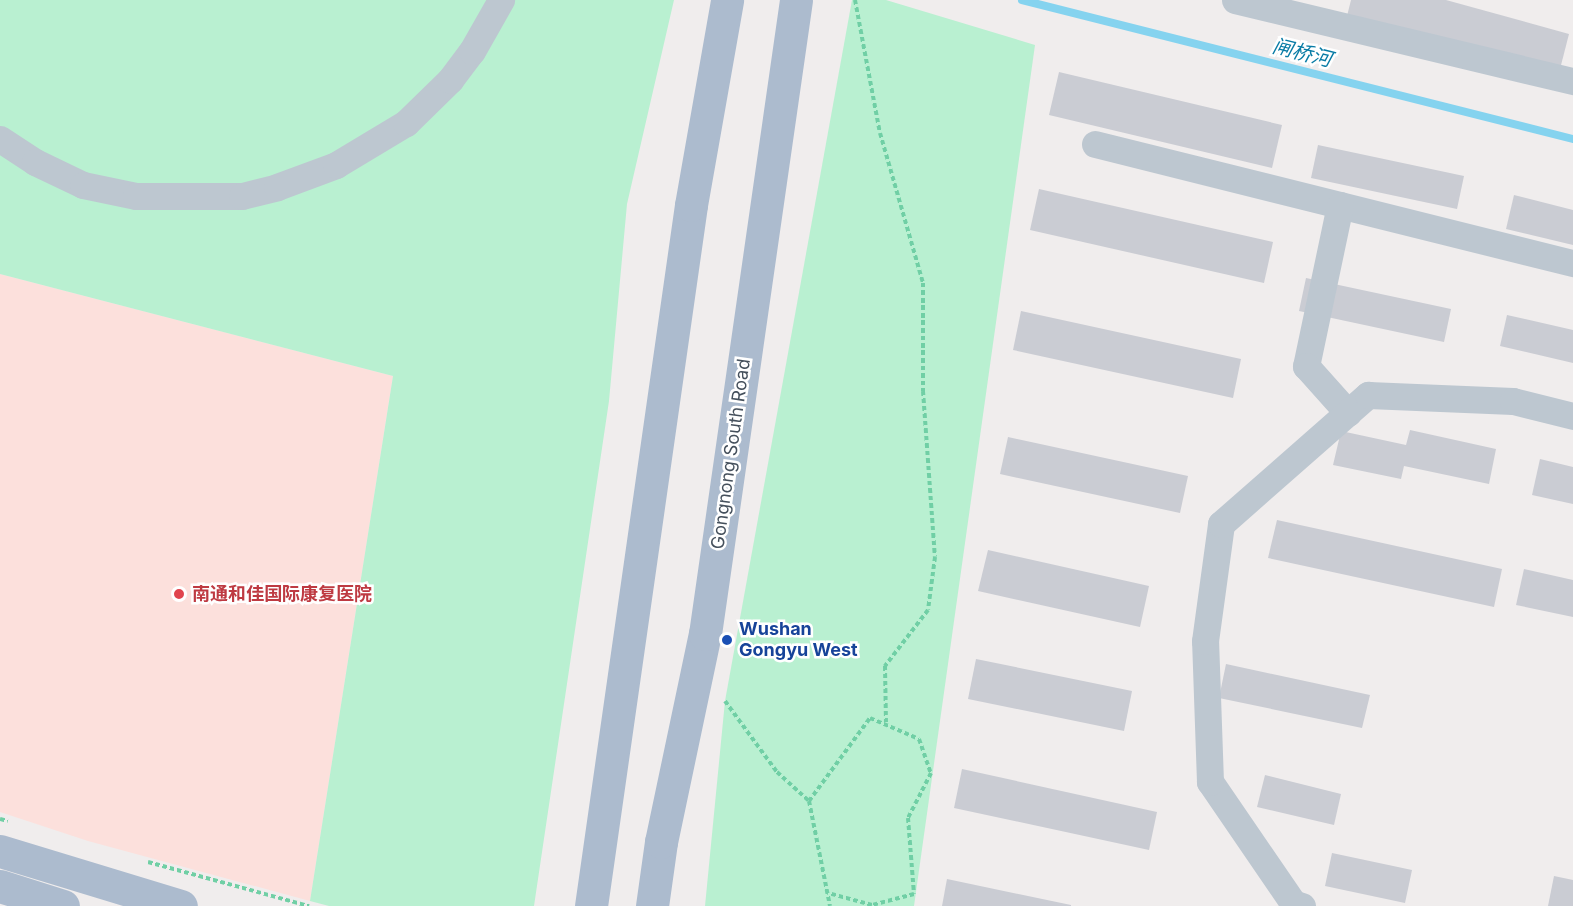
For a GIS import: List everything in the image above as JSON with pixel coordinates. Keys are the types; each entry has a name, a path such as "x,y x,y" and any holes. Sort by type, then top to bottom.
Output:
{"main road":[{"path":"591,906 690,217 727,0"},
{"name":"Gongnong South Road","path":"652,906 661,842 705,634 796,0"},
{"path":"5,836 181,906"},
{"path":"0,886 63,906"}],"street":[{"path":"0,139 35,162 83,185 136,196 242,196 277,187 336,165 376,145 406,123 450,80 472,51 501,0"},
{"path":"1235,0 1331,11 1573,81"},
{"path":"1095,144 1573,263"},
{"path":"1340,205 1306,366 1348,412"},
{"path":"1302,906 1293,903 1210,782 1205,641 1221,524 1368,395 1513,401 1573,416"}],"path":[{"path":"855,0 880,133 923,284 923,391 935,557 928,610 885,666 886,722"},
{"path":"725,701 777,772 809,801 830,906"},
{"path":"809,801 839,755 870,718 886,722 919,739 931,772 908,818 914,894 872,905 828,892"},
{"path":"0,819 5,836"},
{"path":"144,861 309,906"}],"shaded area":[{"name":"南通和佳国际康复医院","path":"0,274 393,376 310,901 88,841 0,812"}],"green space":[{"path":"0,0 674,0 627,204 609,401 534,906 329,906 310,901 393,376 0,274"},
{"path":"852,0 886,0 1035,45 914,906 705,906 725,701"}],"building":[{"path":"1351,0 1446,0 1569,34 1559,73 1347,16"},
{"path":"1059,72 1282,125 1272,168 1049,115"},
{"path":"1318,145 1464,176 1457,209 1311,178"},
{"path":"1039,189 1273,242 1264,283 1030,230"},
{"path":"1514,195 1573,210 1573,245 1506,229"},
{"path":"1306,278 1451,309 1444,342 1299,311"},
{"path":"1021,311 1241,359 1233,398 1013,350"},
{"path":"1507,315 1573,330 1573,363 1500,346"},
{"path":"1410,430 1496,449 1489,484 1404,466 1401,479 1333,465 1341,431 1406,445"},
{"path":"1008,437 1188,476 1180,513 1000,474"},
{"path":"1540,459 1573,467 1573,504 1532,495"},
{"path":"1277,520 1502,569 1494,607 1268,558"},
{"path":"988,550 1149,586 1140,627 978,591"},
{"path":"1524,569 1573,580 1573,617 1516,605"},
{"path":"976,659 1132,691 1124,731 968,699"},
{"path":"1226,664 1370,695 1362,728 1219,698"},
{"path":"962,769 1157,812 1149,850 954,808"},
{"path":"1265,775 1341,794 1334,825 1257,807"},
{"path":"1332,853 1412,870 1405,903 1325,886"},
{"path":"1554,876 1573,880 1573,906 1548,906"},
{"path":"947,879 1071,905 1071,906 942,906"}],"waterway":[{"name":"闸桥河","path":"1022,0 1573,139"}],"place":[{"name":"南通和佳国际康复医院","path":"179,594"},
{"name":"Wushan Gongyu West","path":"727,640"}]}
